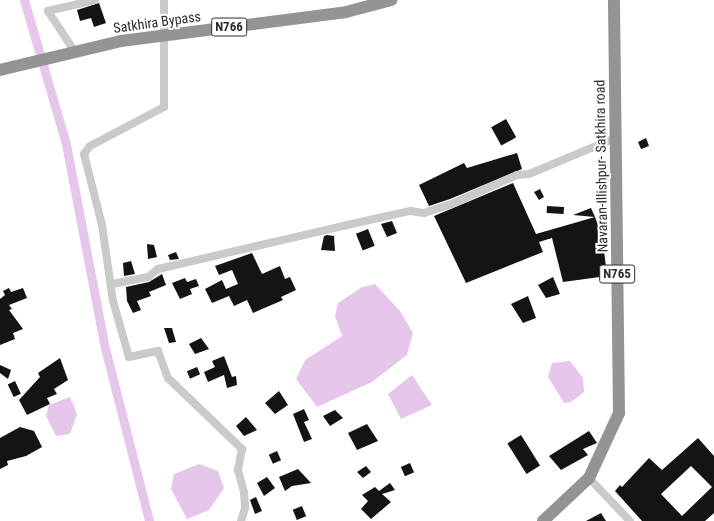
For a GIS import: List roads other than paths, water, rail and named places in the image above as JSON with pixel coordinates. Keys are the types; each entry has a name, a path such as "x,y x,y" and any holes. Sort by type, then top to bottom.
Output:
{"highway":[{"name":"Satkhira Bypass","path":"0,70 23,63 164,35 346,12 391,0"},
{"name":"Navaran-Illishpur- Satkhira road","path":"543,521 589,478 619,413 614,0"}],"street":[{"path":"70,53 48,11 95,0"},
{"path":"164,0 164,107 97,142 84,154 102,226 112,284 113,301 129,357 158,351 168,378 242,449 238,470 244,492 245,508 240,521"},
{"path":"112,284 148,277 158,269 347,225 410,211 424,213 452,204 518,175 529,174 615,138"},
{"path":"589,478 630,521"}],"waterway":[{"path":"24,0 66,144 105,348 149,521"}]}
